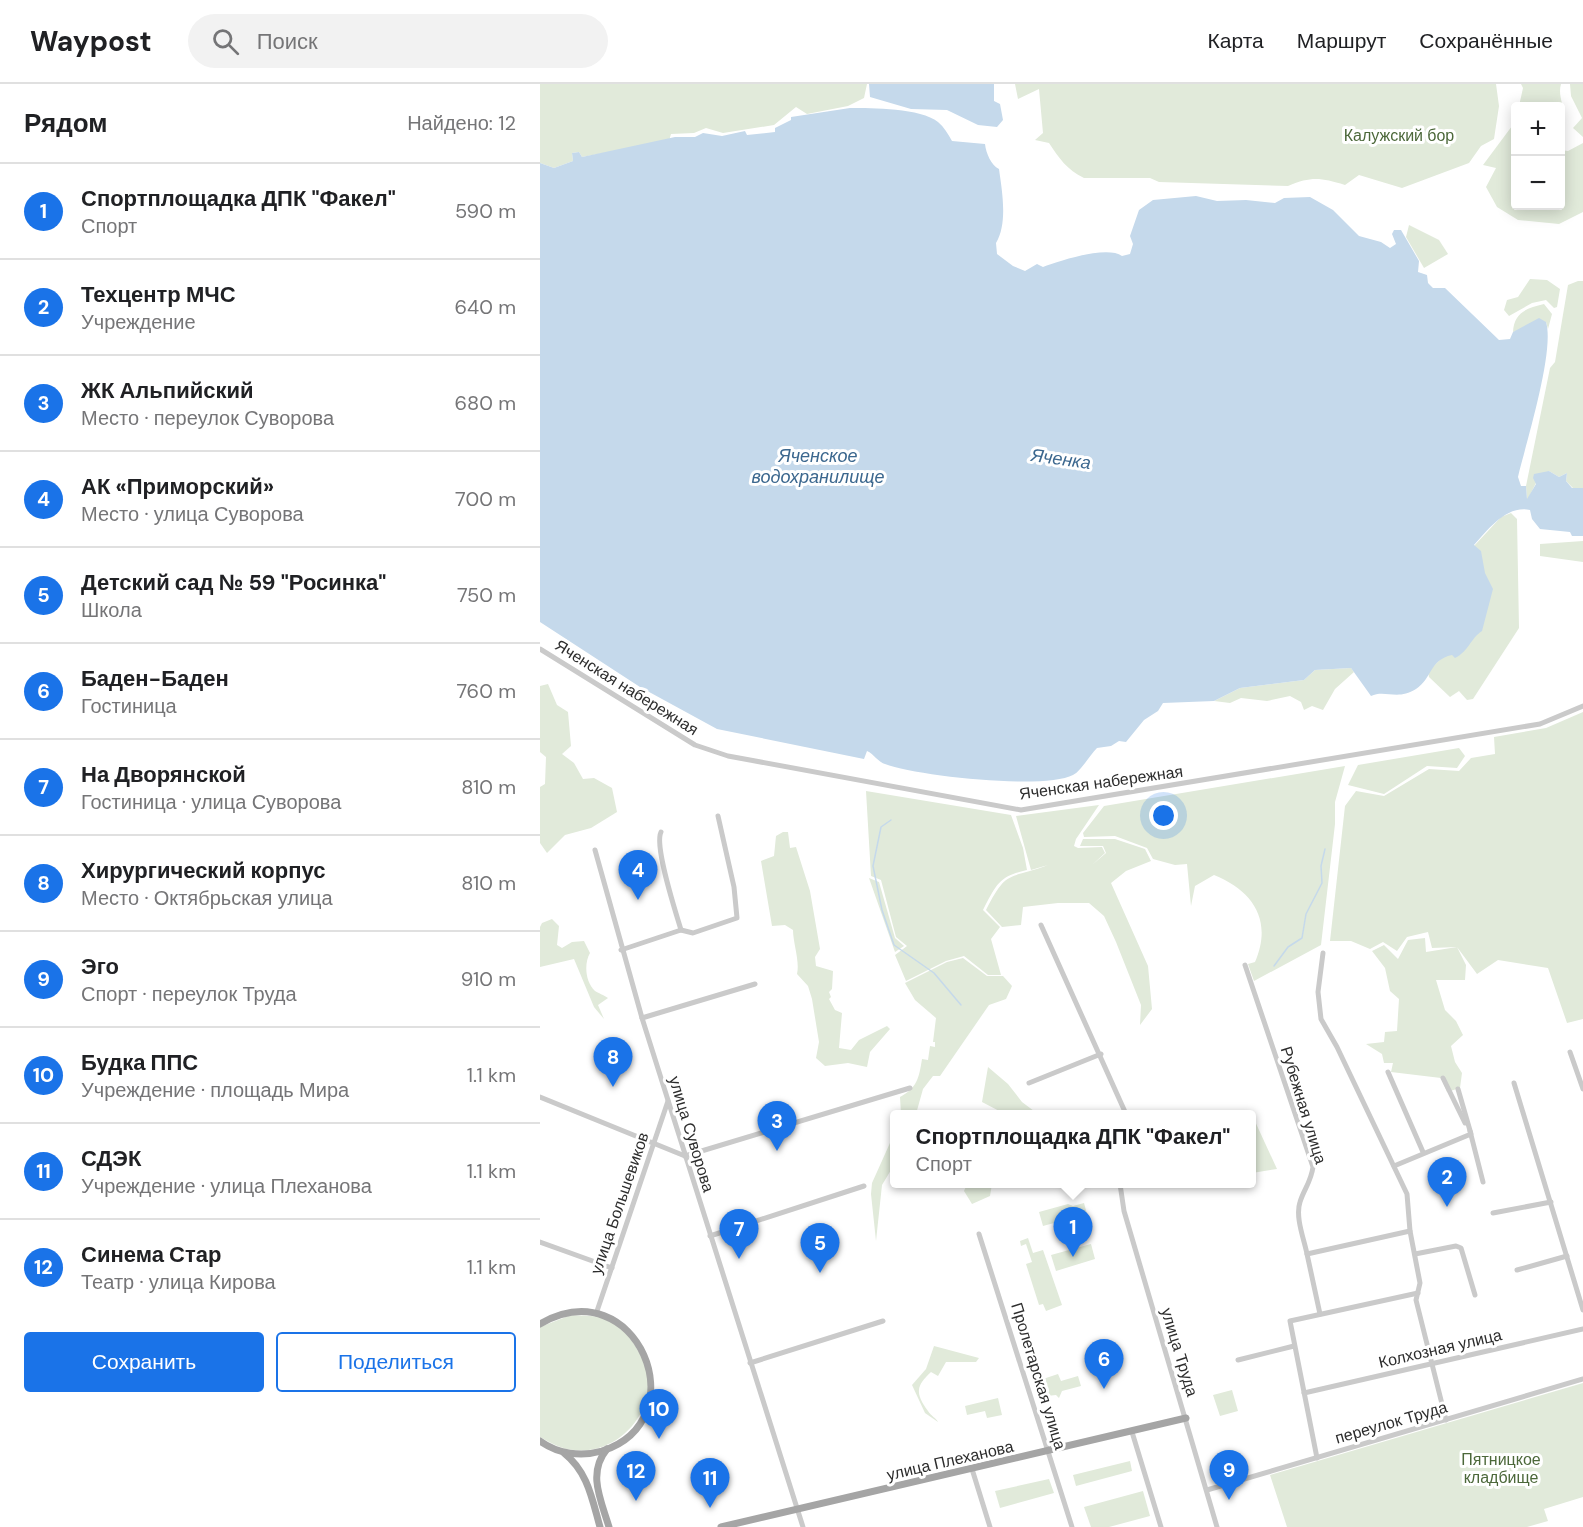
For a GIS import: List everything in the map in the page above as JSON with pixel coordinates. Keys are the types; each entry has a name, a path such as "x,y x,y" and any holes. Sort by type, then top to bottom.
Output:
{"main road":[{"path":"540,1324 572,1312 596,1314 618,1322 638,1341 645,1353 651,1381 647,1408 641,1420 622,1441 607,1449 583,1454 562,1452"},
{"name":"улица Плеханова","path":"721,1527 1186,1418"},
{"path":"540,1441 562,1452 575,1462 585,1476 600,1527"},
{"path":"607,1449 599,1458 595,1479 609,1527"}],"street":[{"name":"Яченская набережная","path":"540,649 695,746 728,756 1021,810 1540,724 1583,706"},
{"path":"621,950 681,930 693,933 737,918 734,886 718,816"},
{"path":"661,832 659,842 681,930"},
{"name":"улица Суворова","path":"595,850 621,950 802,1527"},
{"path":"1041,925 1125,1110"},
{"path":"1323,953 1318,992 1321,1019 1407,1194 1410,1231 1420,1283 1416,1300 1446,1420"},
{"name":"Рубежная улица","path":"1245,965 1313,1167 1311,1183 1299,1203 1320,1314"},
{"path":"642,1018 755,984"},
{"path":"1570,1052 1583,1089"},
{"path":"1029,1083 1101,1054"},
{"path":"1388,1072 1424,1152"},
{"path":"1443,1078 1471,1134"},
{"path":"1514,1083 1583,1310"},
{"path":"540,1097 685,1156 910,1088"},
{"path":"1458,1089 1483,1182"},
{"name":"улица Большевиков","path":"596,1314 668,1101"},
{"path":"1394,1166 1471,1134"},
{"path":"710,1236 864,1186"},
{"name":"улица Труда","path":"1121,1188 1124,1211 1217,1527"},
{"path":"1493,1213 1551,1202"},
{"path":"1307,1254 1410,1231"},
{"name":"Пролетарская улица","path":"979,1234 1072,1527"},
{"path":"540,1242 612,1268"},
{"path":"1415,1254 1456,1246 1461,1248 1474,1295"},
{"path":"1517,1270 1567,1256"},
{"path":"1317,1458 1290,1322 1418,1293"},
{"path":"750,1363 883,1321"},
{"name":"Колхозная улица","path":"1304,1393 1583,1329"},
{"path":"1238,1360 1294,1346"},
{"name":"переулок Труда","path":"1207,1490 1583,1379"},
{"path":"1132,1432 1161,1527"},
{"path":"972,1468 990,1527"}],"green space":[{"path":"540,84 867,84 864,98 848,106 807,114 796,107 774,125 723,133 706,128 694,133 671,134 669,141 582,157 579,152 572,153 573,161 554,168 540,163"},
{"name":"Калужский бор","path":"1015,84 1496,84 1499,106 1494,139 1481,146 1469,163 1402,188 1359,175 1345,185 1316,179 1288,186 1159,182 1150,178 1084,178 1073,171 1060,159 1049,143 1035,140 1043,133 1039,89 1018,99"},
{"path":"1521,84 1561,84 1562,102 1520,102 1523,88"},
{"path":"1570,84 1583,84 1583,137 1573,128 1582,118 1571,96"},
{"name":"Калужский бор","path":"1511,127 1511,210 1565,210 1565,151 1583,143 1583,212 1559,224 1518,220 1497,207 1486,187 1496,168 1483,165"},
{"path":"1409,225 1439,240 1448,254 1424,268 1406,237"},
{"path":"1530,279 1547,280 1560,289 1557,307 1554,308 1546,300 1532,303 1509,316 1504,310 1507,300 1518,297"},
{"path":"1583,281 1583,488 1573,488 1566,481 1567,473 1559,477 1549,471 1536,483 1527,501 1526,486 1550,368 1555,362 1568,285"},
{"path":"1544,304 1552,314 1548,329 1546,322 1513,332 1516,320 1522,312"},
{"path":"1511,513 1517,519 1519,628 1473,699 1467,700 1459,691 1450,697 1429,677 1428,671 1443,657 1474,546 1501,517"},
{"path":"1583,541 1583,562 1540,556 1540,544"},
{"path":"1351,668 1354,672 1335,689 1323,710 1312,706 1304,710 1301,702 1290,696 1267,701 1241,698 1230,703 1214,701 1240,688 1304,680 1315,670"},
{"path":"548,684 557,705 568,712 571,746 562,754 574,763 583,779 594,778 612,788 617,812 591,828 565,835 547,853 540,843 540,787 545,784 546,757 540,752 540,686"},
{"path":"1583,712 1583,1019 1567,1023 1548,968 1498,960 1477,974 1457,947 1432,948 1428,932 1407,937 1397,951 1383,942 1370,949 1351,941 1330,941 1345,806 1356,791 1384,796 1429,769 1459,771 1471,758 1495,754 1494,737 1546,728"},
{"path":"1459,748 1465,756 1457,768 1427,766 1384,794 1348,785 1358,765"},
{"path":"1345,766 1335,802 1335,824 1321,945 1254,981 1248,964 1255,962 1260,947 1262,933 1260,920 1249,898 1239,889 1214,875 1195,886 1191,906 1187,864 1175,865 1153,859 1147,848 1115,836 1084,837 1083,833 1104,806"},
{"path":"866,791 1011,815 1023,848 1027,870 1010,875 999,883 983,910 1000,927 991,939 1001,975 988,975 964,956 946,961 906,981 895,955 907,946 896,937 881,880 871,876"},
{"path":"1099,805 1076,839 1074,846 1078,848 1102,847 1105,853 1092,865 1106,853 1103,846 1080,846 1083,839 1115,839 1145,849 1151,861 1126,871 1111,883 1148,966 1152,1009 1140,1025 1141,1005 1116,942 1104,916 1089,903 1058,903 1023,907 1021,925 1002,927 986,910 999,887 1010,877 1048,865 1031,870 1016,816"},
{"path":"788,832 790,848 796,847 810,891 820,949 815,957 816,966 833,971 829,999 835,1010 842,1013 839,1048 851,1050 859,1040 887,1026 890,1029 870,1052 867,1067 848,1063 825,1066 816,1058 819,1042 812,999 808,986 797,974 798,963 793,930 785,925 772,926 761,861 774,856 776,836"},
{"path":"869,878 879,882 895,938 904,946 895,952"},
{"path":"552,919 559,926 557,945 562,948 572,942 584,941 590,953 586,967 589,983 595,991 608,998 598,1005 604,1019 594,1007 574,959 540,967 540,927 542,923"},
{"path":"1425,938 1426,952 1457,947 1466,965 1465,980 1436,980 1445,1010 1456,1021 1463,1035 1451,1046 1455,1062 1462,1073 1460,1088 1447,1092 1441,1078 1391,1072 1393,1063 1384,1063 1382,1054 1366,1044 1384,1042 1385,1032 1397,1031 1399,999 1390,991 1385,968 1372,951 1384,945 1398,959 1408,940"},
{"path":"963,958 987,976 1003,976 1012,986 1006,999 989,1005 940,1076 933,1076 923,1089 917,1110 901,1110 900,1097 914,1086 922,1059 928,1060 930,1046 935,1047 935,1042 933,1042 936,1018 915,1000 905,983 947,962"},
{"path":"988,1067 1033,1110 997,1110 982,1102"},
{"path":"1256,1124 1277,1169 1256,1172"},
{"path":"890,1143 890,1172 882,1185 876,1241 871,1194 872,1183"},
{"path":"965,1188 991,1188 990,1196 972,1204 964,1191"},
{"path":"1084,1203 1087,1214 1043,1226 1039,1212 1068,1204 1073,1206"},
{"path":"1028,1238 1033,1253 1043,1250 1062,1305 1046,1311 1043,1304 1039,1305 1026,1264 1032,1262 1026,1244 1021,1246 1020,1241"},
{"path":"1091,1244 1095,1259 1056,1271 1051,1255"},
{"path":"571,1315 603,1318 619,1327 635,1346 648,1372 645,1403 639,1417 618,1439 590,1450 565,1448 540,1437 540,1327"},
{"path":"934,1346 979,1358 976,1362 946,1362 938,1376 931,1372 922,1381 919,1394 929,1413 938,1422 925,1413 912,1385 926,1369"},
{"path":"1058,1374 1061,1381 1078,1376 1081,1386 1062,1391 1059,1398 1056,1395 1038,1397 1034,1382"},
{"name":"Пятницкое кладбище","path":"1583,1383 1583,1497 1544,1509 1548,1521 1527,1527 1287,1527 1270,1475"},
{"path":"1232,1390 1238,1411 1220,1416 1213,1395"},
{"path":"998,1398 1002,1415 987,1418 985,1411 967,1415 965,1406"},
{"path":"1130,1461 1132,1471 1076,1486 1073,1475"},
{"path":"1049,1479 1054,1493 1000,1508 995,1491"},
{"path":"1143,1491 1150,1516 1109,1527 1091,1527 1084,1507"}],"water":[{"path":"869,84 994,84 994,101 1000,104 1003,120 997,127 978,125 947,110 911,109 870,97"},
{"name":"Яченское водохранилище","path":"850,108 908,111 920,114 938,122 952,141 985,144 989,158 999,169 1001,187 1003,217 996,243 997,254 1013,266 1025,271 1037,264 1043,267 1095,253 1115,253 1122,256 1130,254 1133,244 1130,236 1139,210 1153,200 1196,196 1217,201 1246,200 1275,203 1284,198 1310,197 1333,210 1359,236 1381,242 1390,248 1396,244 1392,234 1394,230 1401,230 1419,261 1418,272 1427,275 1428,283 1433,288 1445,288 1499,340 1510,339 1513,332 1539,318 1546,322 1547,354 1518,477 1521,486 1526,486 1527,499 1536,484 1534,474 1549,471 1559,477 1567,473 1566,481 1572,488 1583,488 1583,536 1572,536 1570,532 1540,529 1532,519 1530,510 1513,511 1498,520 1474,545 1481,551 1485,573 1493,589 1482,631 1460,655 1455,658 1452,655 1445,657 1439,661 1416,689 1397,695 1376,694 1371,696 1351,668 1315,670 1304,680 1240,688 1214,701 1163,703 1158,711 1144,720 1126,742 1119,741 1111,746 1097,748 1076,773 1058,779 1009,781 951,777 901,769 880,762 867,751 864,759 717,729 640,687 540,622 540,163 554,168 573,161 572,153 579,152 582,157 675,137 695,137 703,133 722,136 745,131 747,135 775,132 775,128 791,120 791,117"}],"waterway":[{"path":"891,820 881,827 873,866 882,910 894,945 934,973 961,1005"},
{"path":"1274,966 1288,947 1302,938 1306,914 1322,883 1321,866 1325,849"}],"place":[{"name":"АК «Приморский»","path":"638,900"},
{"name":"Хирургический корпус","path":"613,1087"},
{"name":"ЖК Альпийский","path":"777,1151"},
{"name":"Техцентр МЧС","path":"1447,1207"},
{"name":"Спортплощадка ДПК \"Факел\"","path":"1073,1257"},
{"name":"На Дворянской","path":"739,1259"},
{"name":"Детский сад № 59 \"Росинка\"","path":"820,1273"},
{"name":"Баден-Баден","path":"1104,1389"},
{"name":"Будка ППС","path":"659,1439"},
{"name":"Эго","path":"1229,1500"},
{"name":"Синема Стар","path":"636,1501"},
{"name":"СДЭК","path":"710,1508"}],"water label":[{"name":"Яченка","path":"1061,459"}]}
